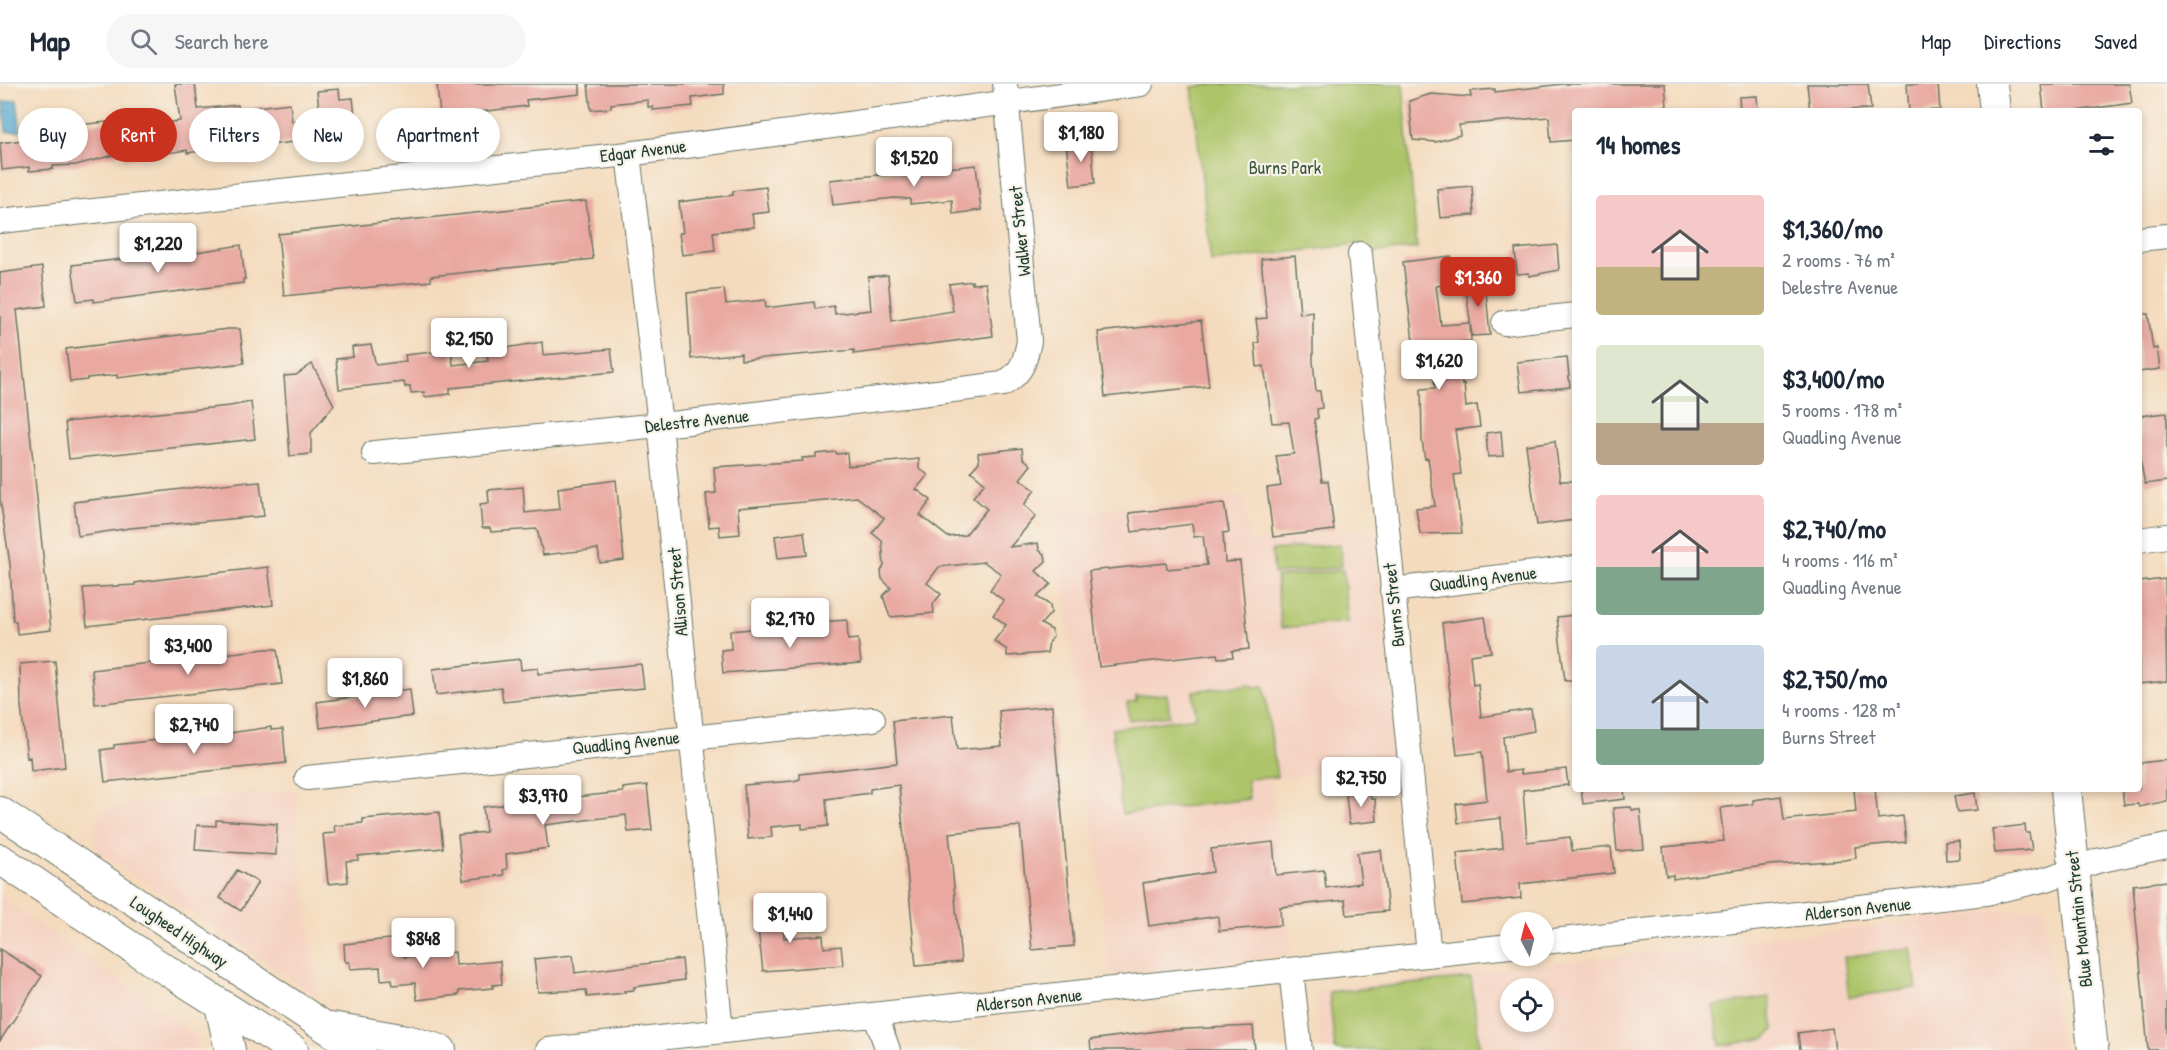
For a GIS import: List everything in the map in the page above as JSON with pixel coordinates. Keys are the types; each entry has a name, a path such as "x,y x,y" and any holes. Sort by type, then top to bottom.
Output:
{"main road":[{"path":"1992,84 1995,108"},
{"name":"Blue Mountain Street","path":"2066,792 2093,1050"},
{"name":"Lougheed Highway","path":"0,812 360,1050"},
{"name":"Lougheed Highway","path":"0,859 220,1005 294,1050"},
{"path":"220,1005 227,1048"},
{"path":"321,1025 408,1040 441,1050"}],"street":[{"name":"Edgar Avenue","path":"0,222 628,154 1006,94 1140,84"},
{"name":"Walker Street","path":"1006,94 1029,321 1027,355 1018,375"},
{"name":"Allison Street","path":"628,154 660,424 721,1031"},
{"path":"2142,239 2167,236"},
{"name":"Burns Street","path":"1360,254 1429,955"},
{"path":"1504,323 1572,315"},
{"name":"Delestre Avenue","path":"374,453 985,388 1003,384 1018,375"},
{"path":"2142,540 2167,536"},
{"name":"Quadling Avenue","path":"1392,590 1572,568"},
{"name":"Quadling Avenue","path":"308,778 873,718"},
{"name":"Alderson Avenue","path":"1554,941 1986,893 2074,871 2097,861 2167,846"},
{"name":"Alderson Avenue","path":"548,1050 876,1017 1500,947"},
{"path":"1291,970 1300,1050"},
{"path":"876,1017 888,1050"}],"shaded area":[{"path":"1244,496 1249,542 1372,529 1398,763 1271,779 1291,955 1109,975 1095,839 1054,515"},
{"path":"297,790 297,825 317,996 96,850 94,830 96,820 102,811 114,806"},
{"path":"0,896 201,1039 195,1050 0,1050"},
{"path":"2044,906 2061,1050 1322,1050 1315,991 1529,966 1554,966 1554,963"}],"green space":[{"name":"Burns Park","path":"1217,84 1403,84 1417,248 1360,254 1358,244 1211,262 1192,87"},
{"path":"1340,544 1342,567 1274,574 1272,550"},
{"path":"1343,570 1348,622 1281,628 1276,577"},
{"path":"1252,684 1253,687 1264,686 1277,777 1247,779 1249,799 1122,814 1112,729 1196,717 1193,691"},
{"path":"1167,694 1170,716 1129,720 1127,703 1136,701 1136,696"},
{"path":"1911,948 1917,988 1849,997 1844,957"},
{"path":"1471,978 1480,1050 1335,1050 1329,992"},
{"path":"1769,997 1774,1029 1766,1038 1720,1046 1713,1006"}],"water":[{"path":"17,100 18,131 6,132 3,102"}],"building":[{"path":"175,84 195,84 198,108 189,108 189,153 187,150 177,151 177,121 180,121"},
{"path":"437,84 580,84 580,94 526,100 527,106 500,109 439,108"},
{"path":"588,84 724,84 724,94 692,98 693,106 653,110 653,107 648,107 648,100 611,104 611,108 591,110"},
{"path":"1563,84 1665,84 1667,106 1572,108 1572,140 1551,142 1549,117 1459,125 1460,135 1436,142 1413,140 1409,101 1431,94 1471,97 1470,91 1495,89 1495,92"},
{"path":"1807,84 1868,84 1871,108 1810,108"},
{"path":"1907,84 1938,84 1940,108 1909,108"},
{"path":"2041,84 2129,84 2132,103 2096,108 2044,108"},
{"path":"339,89 340,99 353,98 354,108 319,108 317,91"},
{"path":"1757,96 1758,108 1740,108 1739,97"},
{"path":"290,103 292,142 280,144 280,108 248,108"},
{"path":"238,105 239,108 208,108"},
{"path":"100,123 100,159 88,162 88,124"},
{"path":"18,141 18,162 87,162 53,166 53,169 29,171 29,167 2,170 0,143"},
{"path":"1091,141 1095,183 1071,186 1066,143"},
{"path":"976,165 981,210 953,214 952,200 910,204 910,199 894,198 833,205 830,180"},
{"path":"1472,186 1474,215 1440,218 1437,189"},
{"path":"766,187 769,212 752,214 754,227 713,232 715,251 682,255 679,233 683,233 679,202 733,195 733,191"},
{"path":"586,201 593,259 431,276 431,281 284,296 278,234"},
{"path":"241,245 245,279 243,283 94,302 94,299 77,301 72,265 190,251 190,253"},
{"path":"1557,245 1559,270 1529,276 1529,273 1517,274 1515,249"},
{"path":"1295,256 1300,314 1313,312 1313,361 1316,391 1320,391 1322,408 1317,409 1318,418 1314,419 1322,481 1328,481 1334,530 1273,537 1267,488 1281,486 1276,456 1294,454 1289,422 1272,423 1264,366 1257,367 1255,343 1259,342 1256,319 1267,318 1261,259"},
{"path":"1451,256 1454,283 1436,286 1441,325 1470,323 1471,341 1458,342 1462,385 1464,384 1466,407 1477,405 1480,427 1455,430 1461,474 1454,475 1462,533 1420,534 1416,508 1435,506 1428,458 1425,459 1422,441 1421,389 1435,388 1431,348 1414,349 1403,262"},
{"path":"42,267 46,306 17,310 51,630 17,634 16,621 13,621 10,564 0,499 0,273"},
{"path":"888,275 892,321 953,311 949,284 972,281 972,284 986,283 993,336 854,354 854,350 741,360 741,353 691,359 687,293 724,289 726,304 765,300 766,308 814,302 815,309 834,306 835,314 871,310 868,277"},
{"path":"1485,281 1490,335 1472,336 1465,283"},
{"path":"2142,314 2148,314 2153,349 2157,348 2160,369 2142,372"},
{"path":"1201,321 1209,386 1105,397 1098,332"},
{"path":"240,329 244,363 117,378 117,375 87,378 87,380 70,382 66,349"},
{"path":"542,342 543,355 611,349 614,372 450,388 450,394 425,397 424,392 411,393 410,386 405,387 404,382 339,389 336,359 353,357 352,347 371,345 376,365 406,361 405,355 451,350 453,365 488,361 487,351"},
{"path":"1567,357 1570,387 1521,392 1517,362"},
{"path":"312,364 334,405 311,433 311,454 290,456 284,376 296,375"},
{"path":"251,402 255,439 69,459 65,422"},
{"path":"2167,413 2167,481 2145,484 2142,470 2142,416"},
{"path":"1501,431 1503,456 1488,457 1486,433"},
{"path":"1555,441 1560,481 1572,481 1572,520 1537,525 1526,445"},
{"path":"1022,448 1023,458 1031,465 1020,479 1035,490 1024,505 1036,516 1010,547 1038,543 1039,550 1045,555 1046,561 1036,571 1051,584 1037,597 1050,605 1051,613 1041,624 1052,630 1053,637 1049,642 1047,653 1007,656 1007,650 994,641 1006,625 993,615 1004,601 990,590 1001,574 984,562 939,567 927,583 941,594 933,604 934,613 890,617 883,596 891,588 882,579 881,571 884,566 882,541 872,533 884,518 857,497 738,508 740,534 720,536 719,526 709,527 706,494 716,493 714,467 803,461 802,458 816,457 816,454 836,452 837,454 847,453 848,466 919,459 919,468 928,475 916,489 931,500 920,515 948,537 965,535 987,509 973,497 985,483 971,471 979,462 978,453"},
{"path":"616,480 624,560 600,563 598,549 543,555 537,529 491,532 490,528 482,528 480,504 489,503 488,490 523,487 525,513 560,509 558,488"},
{"path":"248,481 248,483 260,482 264,516 130,528 78,536 74,502"},
{"path":"1224,503 1229,532 1223,533 1225,562 1240,561 1249,649 1232,651 1233,657 1218,658 1217,654 1099,667 1089,571 1166,563 1167,569 1207,565 1203,536 1194,537 1192,524 1132,532 1129,513"},
{"path":"804,532 807,555 778,558 775,536"},
{"path":"268,567 273,605 87,626 83,588 135,585 135,583 163,579"},
{"path":"2165,579 2167,681 2142,684 2142,582"},
{"path":"1572,615 1572,681 1565,681 1557,617"},
{"path":"1485,617 1491,652 1470,655 1473,685 1478,684 1481,717 1531,709 1534,731 1503,737 1506,772 1521,770 1521,774 1566,769 1568,785 1523,790 1527,842 1570,837 1572,851 1611,847 1614,873 1520,884 1521,898 1462,904 1457,853 1503,848 1501,818 1458,823 1456,804 1487,800 1482,752 1457,755 1442,623"},
{"path":"847,620 848,640 858,639 861,663 723,673 721,650 731,649 730,631 785,626 786,636 819,632 819,622"},
{"path":"277,649 282,684 95,704 92,670"},
{"path":"520,659 521,670 538,668 538,674 641,664 644,688 503,702 501,687 436,695 433,669"},
{"path":"55,661 65,767 31,771 30,757 27,758 21,706 20,664"},
{"path":"410,689 413,716 320,728 317,702"},
{"path":"1052,706 1074,946 1032,950 1020,826 949,833 961,962 916,966 899,785 870,789 870,793 826,799 828,826 802,829 802,824 771,827 772,837 748,839 744,785 794,781 800,779 800,774 897,763 893,721 953,715 957,750 1002,746 999,711"},
{"path":"271,727 271,730 283,729 286,763 105,782 101,750 114,748 114,745 194,736 194,738"},
{"path":"2167,760 2167,801 2139,807 2138,804 2124,805 2122,792 2142,792 2142,763"},
{"path":"647,785 652,830 628,832 626,815 545,825 548,848 506,854 507,869 503,870 504,875 463,880 458,835 486,832 483,807 623,792 623,788"},
{"path":"1370,792 1371,799 1375,799 1377,821 1349,824 1346,795"},
{"path":"1581,792 1624,792 1625,799 1583,804"},
{"path":"1854,792 1875,792 1878,819 1903,816 1906,842 1855,847 1856,858 1845,860 1770,865 1673,879 1673,875 1666,876 1663,847 1724,841 1720,808 1753,804 1753,800 1781,796 1784,820 1856,812"},
{"path":"1975,793 1977,810 1957,812 1954,796"},
{"path":"1631,807 1632,810 1640,810 1644,849 1617,851 1613,808"},
{"path":"439,812 443,848 358,856 358,860 346,861 348,882 328,884 323,834 335,833 334,826 363,823 363,819"},
{"path":"216,820 277,824 276,855 195,850 197,825 216,826"},
{"path":"2025,825 2032,850 1995,853 1992,829"},
{"path":"1959,841 1960,859 1946,860 1945,842"},
{"path":"1273,842 1276,875 1324,870 1326,888 1361,883 1357,853 1381,850 1388,911 1347,915 1345,900 1280,907 1281,925 1219,931 1218,916 1149,926 1143,883 1213,872 1211,849"},
{"path":"237,870 258,882 241,911 220,898"},
{"path":"2167,881 2167,1050 2148,1050 2133,885"},
{"path":"781,902 784,938 823,935 824,948 841,946 843,965 763,971 755,904"},
{"path":"390,939 403,940 404,957 455,952 456,965 500,961 502,984 493,985 493,988 459,991 459,995 417,1000 415,983 393,985 392,979 381,980 380,967 350,969 349,962 345,962 344,944"},
{"path":"0,949 42,976 0,1041"},
{"path":"573,955 575,973 682,959 684,980 634,987 634,990 624,991 625,993 587,997 586,990 538,992 534,959"},
{"path":"1253,1026 1255,1050 1091,1050 1090,1040 1165,1030"},
{"path":"1832,1028 1835,1050 1800,1050 1798,1033"}]}
